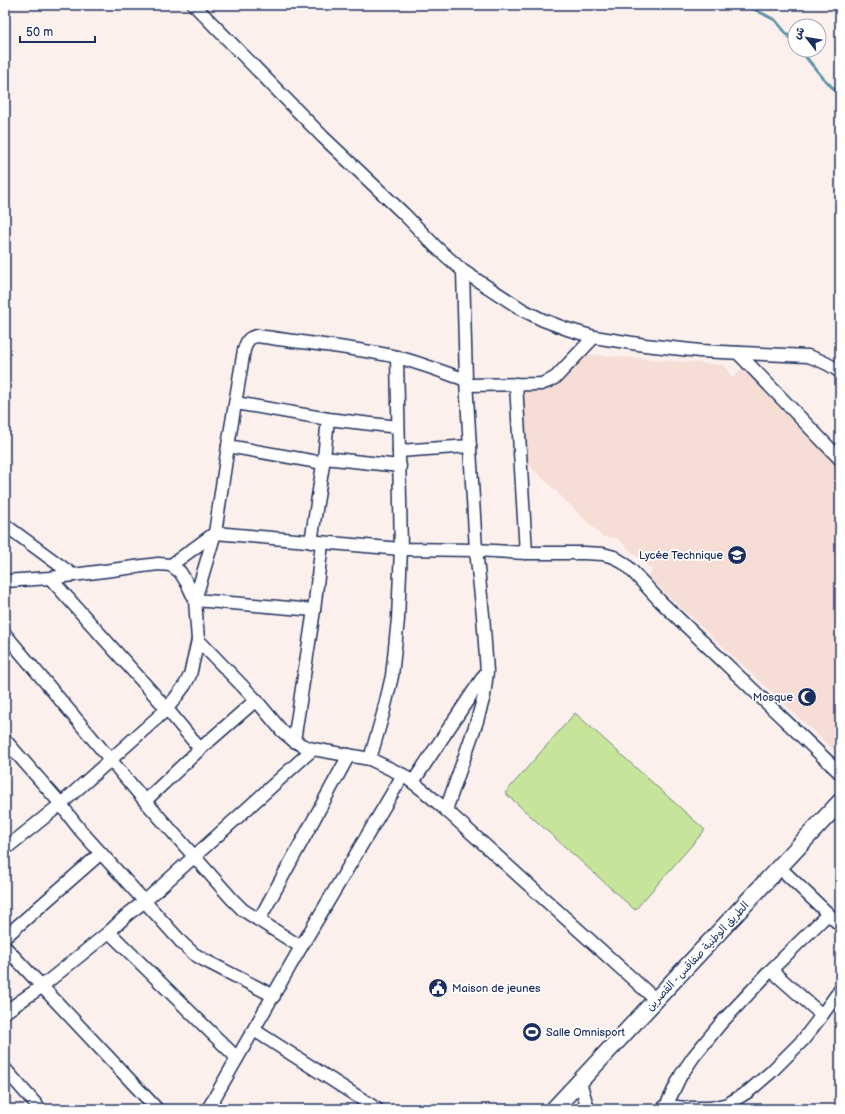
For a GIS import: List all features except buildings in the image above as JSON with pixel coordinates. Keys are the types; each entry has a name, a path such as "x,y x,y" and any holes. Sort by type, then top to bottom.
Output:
{"main road":[{"name":"الطريق الوطنية صفاقس - القصرين","path":"554,1109 840,802"}],"street":[{"path":"194,5 323,137 436,247 463,271 523,310 543,320 594,337 652,346 700,351 808,356 821,360 840,372"},
{"path":"446,810 477,721 484,696 487,672 484,622 476,550 463,271"},
{"path":"195,600 215,534 244,350 247,341 251,337 258,336 367,351 397,357 467,382 541,384 556,377 594,337"},
{"path":"738,353 840,459"},
{"path":"370,759 392,676 398,619 401,549 397,357"},
{"path":"516,384 526,553"},
{"path":"236,403 328,419 398,427"},
{"path":"294,741 314,610 316,543 328,419"},
{"path":"228,446 323,460 400,466"},
{"path":"399,451 470,446"},
{"path":"5,525 73,575"},
{"path":"171,565 215,534 401,549 476,550 526,553 584,553 603,554 614,557 634,572 660,601 840,773"},
{"path":"5,580 50,578 158,564 171,565 180,572 195,600 198,640 190,675 185,685 167,709 61,804 5,849"},
{"path":"50,578 167,709 200,749"},
{"path":"195,600 314,610"},
{"path":"5,634 145,801 232,899 243,910 301,947"},
{"path":"198,640 294,741 313,749 370,759 408,779 424,791 656,1000"},
{"path":"208,1109 301,947 408,779 487,672"},
{"path":"145,801 200,749 256,700"},
{"path":"5,740 61,804 70,817 101,853 183,944 194,954 274,996"},
{"path":"5,1012 41,987 109,932 313,749"},
{"path":"259,920 349,755"},
{"path":"5,937 101,853"},
{"path":"780,867 840,925"},
{"path":"828,914 771,970 721,1023 694,1056 681,1075 664,1108 710,1108 728,1104 749,1091 771,1072 803,1040 840,990"},
{"path":"109,932 237,1058"},
{"path":"5,947 157,1109"},
{"path":"771,970 822,1015"},
{"path":"254,1030 377,1109"},
{"path":"5,1068 40,1109"},
{"path":"580,1082 588,1109"}],"shaded area":[{"name":"Lycée Technique","path":"583,354 723,365 733,378 744,366 840,466 839,755 647,576 653,571 617,538 603,537 527,463 522,396 529,389 553,387"}],"green space":[{"path":"575,713 705,830 635,910 505,793"}],"waterway":[{"path":"746,5 775,20 787,34"},
{"path":"807,58 823,78 840,95"}],"place":[{"name":"Lycée Technique","path":"737,555"},
{"name":"Mosque","path":"807,697"},
{"name":"Maison de jeunes","path":"438,988"},
{"name":"Salle Omnisport","path":"532,1032"}]}
